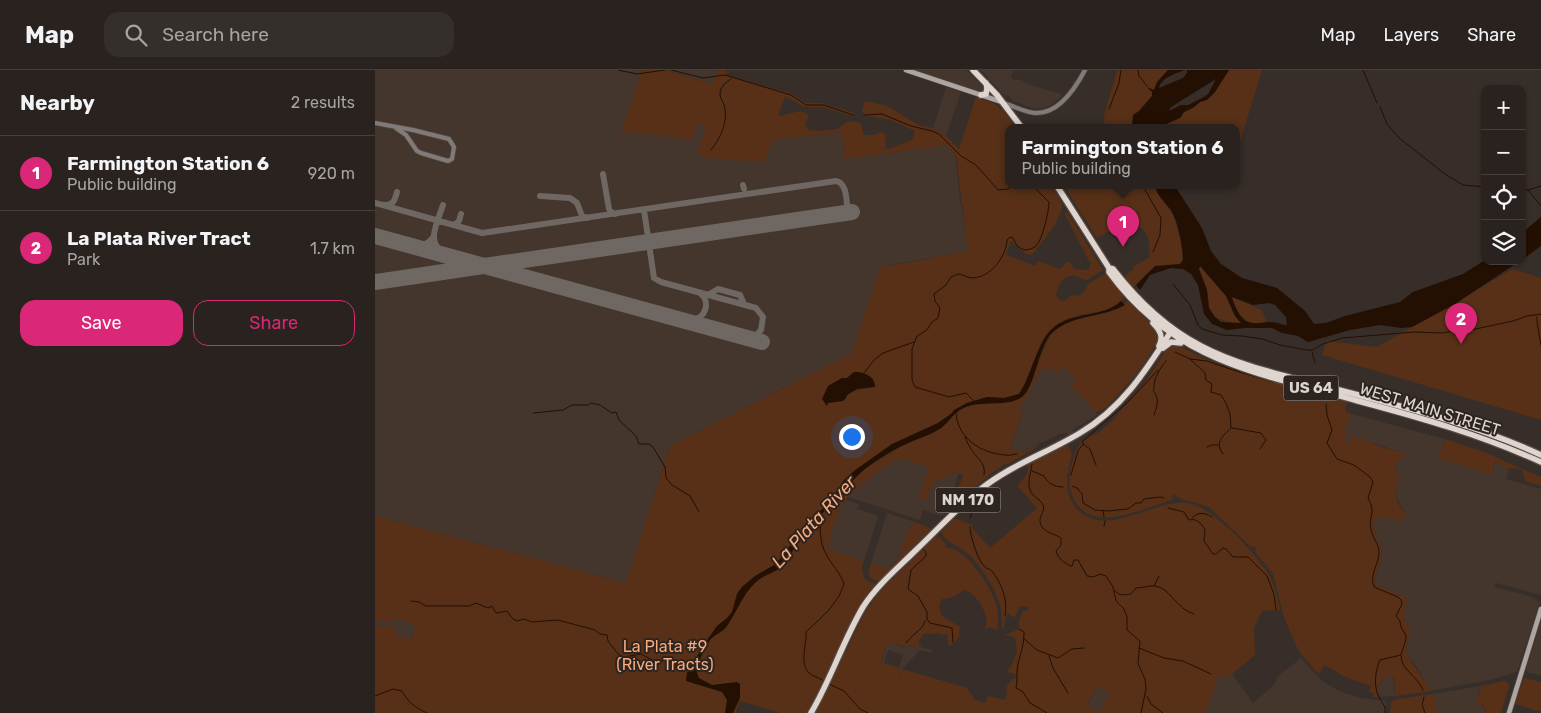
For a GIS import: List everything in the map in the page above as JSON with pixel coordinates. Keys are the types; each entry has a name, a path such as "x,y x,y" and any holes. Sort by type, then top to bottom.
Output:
{"highway":[{"path":"973,70 1019,124"},
{"path":"981,95 987,91 986,83"},
{"name":"WEST MAIN STREET","path":"1059,189 1117,283 1134,302 1170,333 1240,368 1452,427 1541,462"},
{"name":"WEST MAIN STREET","path":"1109,268 1113,269 1133,294 1157,316 1207,352 1271,372 1454,421 1541,454"},
{"path":"1134,302 1161,333 1161,343 1151,358 1151,363"},
{"path":"1157,316 1167,326 1170,333"},
{"name":"NM 170","path":"811,713 827,684 859,614 880,586 967,500 987,484 1016,465 1073,437 1100,420 1124,399 1151,363 1170,333"},
{"path":"1151,363 1155,361 1164,347 1173,342 1178,342 1200,353 1207,352"}],"main road":[{"path":"906,70 1003,103"},
{"path":"1509,713 1541,609"}],"street":[{"path":"1003,103 1033,113 1045,112 1068,96 1085,70"},
{"path":"375,123 413,130 449,139 453,144 452,159 445,160 417,151 410,134 413,130"},
{"path":"396,128 411,139"}],"shaded area":[{"path":"375,70 642,70 622,133 697,122 706,126 771,140 841,132 845,159 954,144 960,200 969,251 880,267 852,353 670,446 626,583 375,516"},
{"path":"663,70 718,70 714,84"},
{"path":"915,70 966,70 985,89 983,93"},
{"path":"981,70 1013,70 1011,77 1014,80 1021,80 1062,96 1048,107 1035,109 1013,101 1008,95 1006,97"},
{"path":"1168,70 1185,70 1163,81 1159,88 1183,78 1187,70 1229,70 1215,92 1207,100 1184,112 1180,118 1166,124 1132,124 1133,115 1152,96 1152,92 1147,87 1154,90 1157,82","holes":["1216,79 1208,94 1188,105 1181,105 1169,111 1171,107"]},
{"path":"946,87 961,92 946,136 933,128"},
{"path":"1156,189 1177,189 1202,228 1211,251 1221,264 1242,278 1277,288 1305,311 1314,324 1326,323 1345,316 1400,302 1413,292 1463,274 1481,263 1481,265 1514,265 1455,304 1412,327 1401,328 1380,325 1350,330 1308,342 1298,336 1282,333 1272,328 1227,330 1212,324 1204,314 1198,285 1191,274 1183,269 1171,268 1150,275 1140,290 1136,285 1155,266 1180,264 1183,260 1178,226 1170,209","holes":["1200,266 1226,296 1235,316 1241,323 1221,322 1215,317 1209,308 1207,290 1199,269","1232,297 1253,305 1269,303 1275,305 1286,317 1287,325 1273,322 1248,322 1241,317"]},
{"path":"1541,217 1541,246 1526,257 1526,230"},
{"path":"1121,301 1125,305 1069,322 1052,333 1043,347 1031,384 1022,397 1015,401 967,406 957,412 938,430 894,450 865,469 813,522 800,538 787,561 774,572 759,579 751,587 727,626 710,640 697,665 699,678 712,685 737,682 740,684 740,698 733,713 725,713 727,700 722,692 686,681 687,673 705,643 717,626 732,612 737,594 742,587 755,576 776,564 807,524 832,499 844,480 854,471 892,444 938,423 954,410 967,403 987,397 1004,398 1019,394 1043,340 1054,327 1070,319 1106,310"},
{"path":"1042,367 1064,367 1076,379 1071,385 1095,410 1099,411 1095,413 1097,415 1073,430 1072,434 1068,436 1067,433 1062,433 1022,452 1010,450 1023,411 1018,409"},
{"path":"854,372 869,375 874,380 875,387 857,389 847,395 843,401 828,403 827,406 822,399 828,386 842,378 847,378"},
{"path":"1352,414 1445,439 1438,458 1494,471 1495,462 1507,466 1506,469 1509,470 1506,479 1541,489 1541,595 1496,583 1494,587 1530,596 1540,602 1517,672 1494,679 1430,691 1418,669 1407,655 1406,650 1410,630 1403,615 1374,583 1382,553 1372,522 1382,517 1398,521 1407,515 1395,495 1398,481 1396,464 1399,458 1406,454 1352,436 1349,443 1345,443 1347,423"},
{"path":"896,459 908,460 929,467 919,498 926,500 932,484 955,472 959,473 945,513 941,516 923,510 920,520 848,497"},
{"path":"846,500 859,504 857,509 877,515 878,517 864,561 827,549 841,504"},
{"path":"887,513 915,522 907,531 899,558 889,569 871,563"},
{"path":"397,619 414,623 412,639 395,635 395,627 375,625 375,620 387,622"},
{"path":"1541,621 1541,676 1527,672 1526,668"},
{"path":"894,643 902,647 916,646 932,650 931,653 920,650 902,669 899,677 879,671 886,646","holes":["888,650 903,655 897,673 882,669"]},
{"path":"1300,657 1321,680 1339,691 1361,698 1386,701 1385,713 1206,713 1218,676 1225,678 1232,674 1253,703 1273,686 1279,675 1299,660"},
{"path":"1383,675 1393,676 1395,696 1380,697 1377,685 1382,683"},
{"path":"1097,686 1110,694 1100,713 1087,706"},
{"path":"1481,686 1477,697 1486,713 1437,713 1434,695 1431,694"}],"green space":[{"name":"La Plata #9 (River Tracts)","path":"642,70 663,70 713,84 718,70 727,70 726,75 793,94 805,103 821,103 854,113 851,116 823,107 804,107 785,96 779,113 780,116 800,111 809,115 805,125 808,130 816,131 838,129 850,121 860,123 864,135 873,135 881,132 885,134 886,147 883,149 912,140 915,131 891,120 864,115 862,111 865,101 887,106 919,125 933,128 946,136 959,149 976,97 991,102 1003,111 1013,124 1005,124 1005,189 1054,189 1063,206 1055,225 1032,255 1026,254 1011,241 1006,255 1035,266 1038,261 1060,269 1068,261 1074,269 1089,270 1091,262 1064,213 1067,212 1103,270 1087,280 1075,276 1064,278 1056,295 1060,300 1065,301 1070,296 1081,295 1088,284 1106,273 1125,297 1114,307 1105,311 1079,315 1055,326 1034,361 1026,383 1019,394 1004,398 987,397 966,403 938,423 892,444 854,471 844,480 832,499 807,524 776,564 755,576 742,587 737,594 730,615 757,580 784,563 808,528 835,501 849,483 866,468 902,446 941,428 959,410 985,403 1017,400 1024,395 1030,385 1036,366 1051,334 1060,326 1079,318 1107,313 1128,301 1157,330 1160,339 1138,372 1106,408 1095,411 1070,385 1076,379 1064,367 1056,374 1050,368 1049,370 1042,368 1019,409 1023,410 1010,449 1022,452 1039,446 1008,464 1006,463 989,475 955,505 953,504 963,475 955,472 932,484 926,500 918,498 929,467 908,460 896,459 852,492 841,504 827,549 864,561 862,567 864,579 875,584 855,614 839,649 846,651 864,614 879,592 938,536 945,543 946,547 962,555 970,562 990,589 997,607 997,631 990,627 985,630 986,620 981,605 972,594 964,590 953,597 942,599 939,606 942,616 960,627 959,638 949,647 947,634 928,633 924,634 919,641 919,645 923,647 894,643 886,646 881,662 900,668 898,677 902,669 967,688 975,700 985,703 988,696 1005,700 1006,688 1011,680 1016,678 1015,674 1007,672 1017,652 1015,637 1004,635 1019,629 1019,620 1023,611 1027,611 1029,607 1021,606 1014,618 1007,613 1005,622 1004,620 1004,629 1002,628 1001,608 988,579 965,551 946,539 941,532 954,519 957,519 972,525 973,529 990,548 1037,508 1018,487 1027,474 1028,463 1068,445 1072,453 1067,483 1069,497 1078,510 1089,518 1102,521 1116,519 1174,503 1187,503 1197,506 1221,522 1233,533 1270,577 1280,610 1262,611 1254,628 1255,655 1225,678 1218,676 1206,713 1099,713 810,713 813,704 807,713 780,713 740,701 735,713 375,713 375,625 396,627 395,635 412,639 414,624 397,619 387,622 375,620 375,516 626,583 670,446 852,353 880,267 968,251 956,155 947,145 845,159 841,132 772,140 764,162 708,158 697,155 706,126 698,122 692,140 631,132 621,133","holes":["854,372 871,388 859,389 828,403 828,386 847,378","1097,686 1110,694 1099,713 1087,705"]},
{"path":"1117,70 1168,70 1157,82 1154,90 1148,88 1152,92 1152,96 1133,115 1132,124 1105,124 1104,116"},
{"path":"1229,70 1262,70 1240,142 1240,124 1168,124 1200,102 1207,100 1215,92"},
{"path":"1066,189 1157,189 1174,217 1183,250 1182,262 1146,274 1133,288 1125,276 1134,269 1133,267 1150,257 1149,240 1145,232 1137,225 1131,227 1123,223 1097,238"},
{"path":"1200,266 1226,296 1235,316 1241,323 1235,324 1215,317 1209,308 1207,290 1199,269"},
{"path":"1513,269 1541,278 1541,420 1322,355 1327,341 1377,347"},
{"path":"1232,297 1262,310 1266,321 1254,324 1244,319 1236,309"},
{"path":"1172,345 1178,345 1203,358 1238,371 1347,401 1345,411 1352,414 1347,423 1345,442 1349,443 1352,435 1382,447 1407,454 1396,464 1396,470 1400,478 1395,493 1400,507 1408,515 1398,521 1382,517 1372,523 1382,553 1374,583 1408,598 1403,615 1410,630 1406,647 1407,653 1430,691 1395,696 1394,676 1383,675 1382,683 1377,685 1380,697 1373,697 1374,693 1369,692 1371,686 1345,677 1329,667 1324,666 1319,674 1298,650 1284,617 1273,574 1255,552 1255,546 1251,547 1209,507 1179,498 1174,494 1171,500 1143,510 1113,517 1099,517 1086,513 1076,504 1070,488 1070,471 1077,448 1085,439 1102,430 1116,416 1133,397"},
{"path":"1445,439 1484,452 1541,477 1541,486 1525,481 1522,470 1518,468 1506,469 1506,466 1495,462 1493,473 1490,474 1438,458"},
{"path":"915,522 932,529 883,578 877,581 871,578 869,572 871,563 889,569 899,558 907,531"},
{"path":"1524,678 1541,682 1541,712 1515,704"},
{"path":"1505,681 1509,684 1509,687 1501,713 1486,713 1483,705 1479,706 1477,701 1481,686"},
{"path":"1431,694 1435,697 1437,713 1390,713 1393,700"}],"waterway":[{"path":"618,70 637,74 665,70"},
{"path":"671,70 703,78 725,75 791,95 806,105 824,105 853,115"},
{"path":"1109,109 1119,83 1121,70"},
{"path":"1138,70 1139,76 1147,86"},
{"path":"1363,70 1377,103"},
{"path":"711,150 718,141 725,117 720,91 731,79"},
{"path":"1380,107 1387,124 1399,138 1445,174 1463,185 1481,187"},
{"path":"864,115 882,114 911,126 939,134 961,156 976,165 998,190 1008,189"},
{"path":"1526,190 1541,186"},
{"path":"974,401 966,393 949,397 915,387 912,380 912,349 917,336 927,330 932,322 938,318 940,308 935,301 934,294 945,286 951,277 958,274 973,278 986,274 1001,259 1007,240 1010,237 1013,238 1017,246 1024,250 1035,247 1038,244 1045,226 1049,202 1036,189"},
{"path":"1145,189 1161,218 1160,235 1153,252"},
{"path":"1528,190 1541,206"},
{"path":"1173,284 1190,305 1198,325 1202,329 1222,335 1262,339 1280,345 1307,350 1312,350 1342,338 1414,332 1442,333 1466,331 1541,314"},
{"path":"1537,317 1541,345"},
{"path":"864,373 874,360 883,353 914,342"},
{"path":"1175,352 1190,359 1205,373 1206,380 1212,384 1211,392 1221,395 1226,403 1230,414 1231,428 1219,443 1223,454"},
{"path":"1312,352 1315,363"},
{"path":"1190,359 1207,361 1273,382"},
{"path":"1154,415 1157,403 1154,391 1155,380 1166,361"},
{"path":"1096,465 1090,449 1083,444 1083,441 1129,401 1158,370"},
{"path":"533,413 563,410 572,405 588,405 591,403 600,405 612,413 616,412 619,420 636,436 639,444 649,444 653,447 665,467 666,478 672,485 690,496 699,512"},
{"path":"1326,404 1332,430 1327,443 1337,459 1354,465 1370,477 1373,482 1368,498 1372,508 1370,524 1379,552 1373,574 1374,587 1398,597 1402,604 1396,616 1406,636 1401,655 1380,660 1376,674 1376,690 1385,707 1385,713"},
{"path":"956,413 961,430 979,448 996,454 1017,454"},
{"path":"1232,428 1261,433 1266,440 1260,449"},
{"path":"965,437 983,465 984,475"},
{"path":"1071,475 1078,451 1083,444"},
{"path":"1207,447 1218,445"},
{"path":"1032,464 1029,487 1033,495 1043,506 1040,519 1041,526 1046,531 1061,538 1061,545 1056,551 1058,556 1070,566 1072,566 1074,560 1078,560 1087,576 1093,577 1100,574 1106,576 1113,587 1116,601 1124,609 1127,617 1127,630 1140,641 1138,664 1145,679 1146,689 1141,713"},
{"path":"1032,471 1044,476 1052,484 1063,487"},
{"path":"1072,486 1077,488 1082,494 1083,503 1095,510 1128,509 1136,503 1141,503 1144,499 1164,498"},
{"path":"970,518 988,490"},
{"path":"1168,508 1184,512 1189,520 1196,520 1200,523 1205,529 1204,541 1213,554 1216,554 1223,548 1233,557 1248,557 1267,576 1274,594 1276,610"},
{"path":"1103,510 1104,517"},
{"path":"1192,518 1201,513 1212,517"},
{"name":"La Plata River","path":"821,515 822,544 844,584 839,596 829,610 806,632 804,664 810,674 824,681"},
{"path":"1104,526 1105,521"},
{"path":"970,527 973,542 982,564 992,571 999,581 1005,598 1005,616"},
{"path":"922,548 926,552 926,556 911,570 908,589 918,596 927,612 927,619 930,623 952,628 953,642"},
{"path":"1154,586 1159,576"},
{"path":"1115,591 1126,595 1131,594 1136,588 1156,586 1166,591 1183,608 1194,614"},
{"path":"411,601 419,602 426,606 469,606 476,603 488,608 492,606 496,613 507,611 517,621 524,619 532,622 558,620 607,635 608,641 619,655 624,657 641,654 656,662 667,660 692,666"},
{"path":"906,643 922,627 926,620"},
{"path":"1019,629 1024,632 1024,637 1017,667 1016,688 1023,692 1030,703 1047,713"},
{"path":"1024,639 1037,650 1058,658 1072,649 1084,648"},
{"path":"1139,648 1164,658 1183,661 1211,674"},
{"path":"1049,656 1053,668 1068,693"},
{"path":"1401,656 1406,669 1417,680 1423,690"},
{"path":"829,684 844,691 860,709 868,713"},
{"path":"375,696 393,689 402,691 412,704 427,713"},
{"path":"1147,696 1151,704 1163,713"},
{"path":"1424,697 1422,705 1425,713"}],"taxiway":[{"path":"603,174 609,209 615,214"},
{"path":"375,203 482,233 836,181 843,185 845,189 848,213"},
{"path":"743,185 744,189"},
{"path":"384,205 390,205 397,192"},
{"path":"540,196 570,198 577,203 582,216 587,218"},
{"path":"443,205 435,227 434,241 441,252 449,256"},
{"path":"644,210 654,278 661,282 756,308 763,317 761,330 755,337 745,337"},
{"path":"454,225 459,221 461,214"},
{"path":"410,245 423,245 434,236"},
{"path":"708,295 718,289 740,295 744,304"},
{"path":"680,319 697,319 704,313 706,305 700,293"}],"runway":[{"path":"375,282 852,212"},
{"path":"375,236 762,342"}],"place":[{"name":"Farmington Station 6","path":"1123,247"},
{"name":"La Plata River Tract","path":"1461,344"}]}
